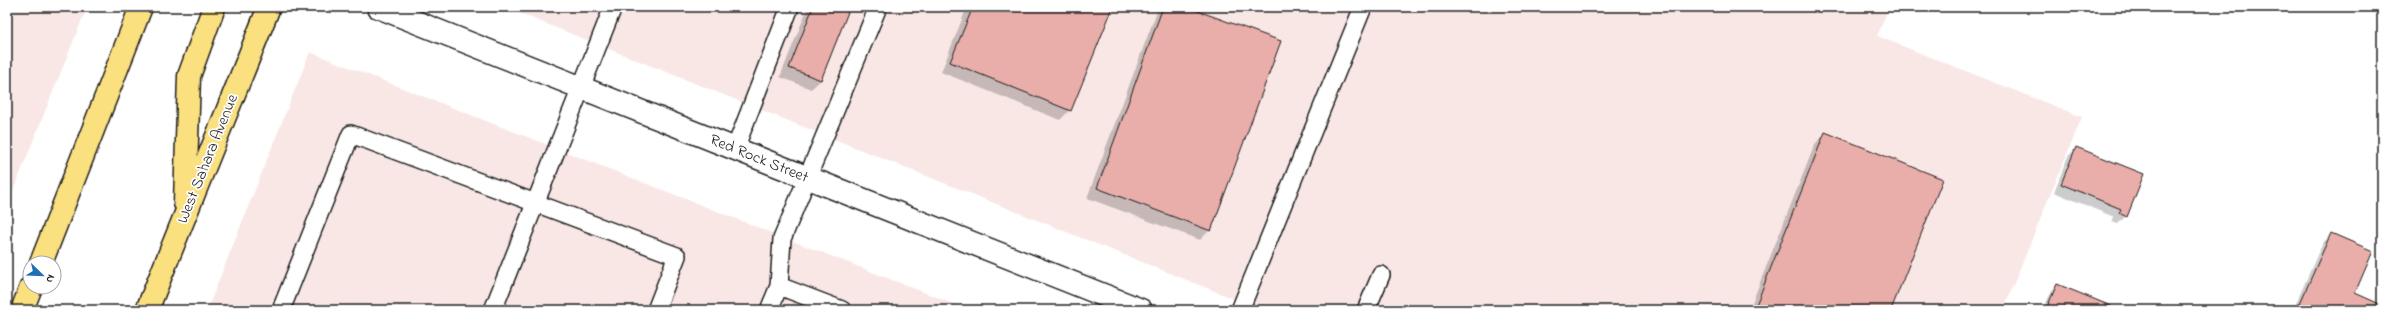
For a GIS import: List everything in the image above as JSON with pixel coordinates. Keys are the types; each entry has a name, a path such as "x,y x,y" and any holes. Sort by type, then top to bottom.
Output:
{"main road":[{"path":"43,255 141,7"},
{"path":"184,218 188,76 214,7"},
{"name":"West Sahara Avenue","path":"147,310 269,7"},
{"path":"22,310 28,295"}],"street":[{"name":"Red Rock Street","path":"378,7 580,89 1141,310"}],"lane":[{"path":"493,310 614,7"},
{"path":"735,149 790,7"},
{"path":"769,310 779,286 782,239 878,7"},
{"path":"1240,310 1363,7"},
{"path":"281,310 351,134 677,256 656,310"},
{"path":"1366,310 1381,275"},
{"path":"779,286 842,310"}],"shaded area":[{"path":"7,7 87,7 7,206"},
{"path":"504,7 1889,7 1877,36 2082,117 2003,310 1262,310"},
{"path":"310,52 969,310 207,310"}],"building":[{"path":"813,7 850,7 821,80 789,68"},
{"path":"973,7 1113,7 1071,111 950,62"},
{"path":"1163,7 1187,7 1281,41 1211,231 1097,188"},
{"path":"1825,132 1943,179 1891,310 1754,310"},
{"path":"2076,147 2144,174 2127,217 2119,213 2121,209 2061,184"},
{"path":"2331,233 2373,251 2355,293 2382,305 2382,310 2297,310"},
{"path":"2057,284 2111,306 2109,310 2055,310 2047,307"}]}
